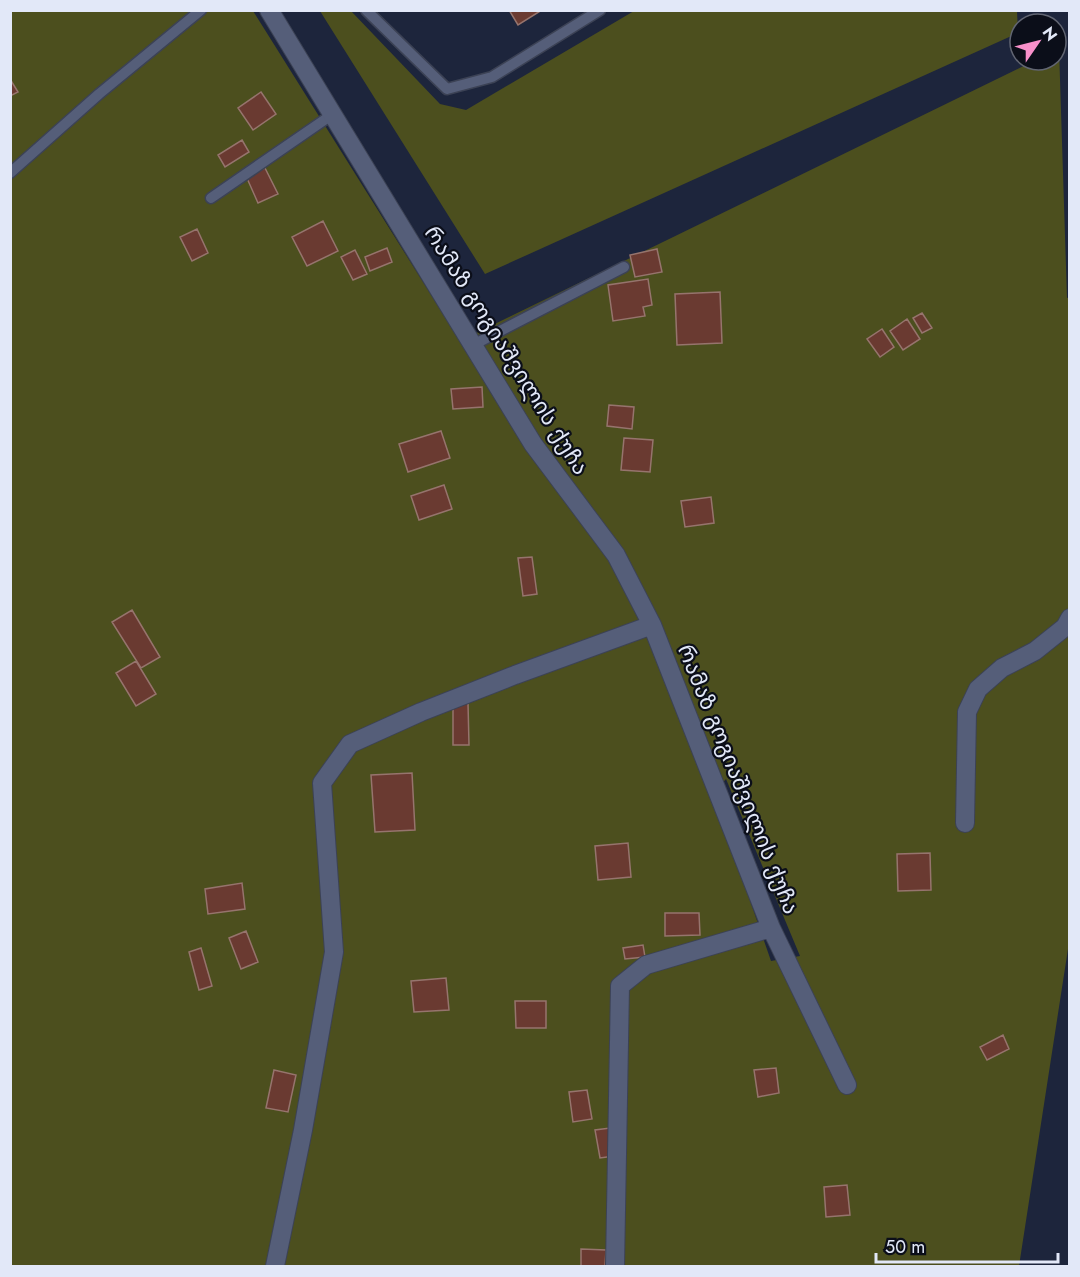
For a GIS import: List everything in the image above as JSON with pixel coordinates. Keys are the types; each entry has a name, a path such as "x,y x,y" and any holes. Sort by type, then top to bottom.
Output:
{"street":[{"name":"რამაზ გოგიაშვილის ქუჩა","path":"269,10 533,444 616,555 652,625 771,928 847,1085"},
{"path":"965,822 967,712 978,689 1002,668 1035,651 1065,627 1070,618"},
{"path":"275,1266 303,1130 334,952 322,783 350,744 421,712 652,625"},
{"path":"615,1266 620,986 646,965 771,928"}],"lane":[{"path":"10,173 99,94 201,10"},
{"path":"366,10 447,89 492,77 600,10"},
{"path":"211,198 333,114"},
{"path":"473,345 624,267"}],"green space":[{"path":"10,11 253,11 460,341 1011,72 1060,72 1067,298 1070,297 1070,936 1019,1266 11,1266","holes":["726,779 800,956 771,961 713,794"]},
{"path":"320,11 351,11 440,104 466,110 634,11 1017,11 1008,12 1008,38 485,274"}],"building":[{"path":"509,10 542,10 518,25"},
{"path":"10,79 18,92 10,96"},
{"path":"261,92 276,114 253,130 238,108"},
{"path":"242,140 249,152 225,167 218,155"},
{"path":"265,168 278,194 258,203 246,176"},
{"path":"323,221 338,251 307,266 292,237"},
{"path":"197,229 208,253 192,261 180,237"},
{"path":"387,248 392,262 370,271 365,257"},
{"path":"657,249 662,272 635,277 630,255"},
{"path":"355,250 367,274 353,280 341,257"},
{"path":"648,279 652,305 643,307 645,316 613,321 608,285"},
{"path":"720,292 722,343 677,345 675,294"},
{"path":"922,313 932,328 922,333 913,318"},
{"path":"907,319 920,339 903,350 890,331"},
{"path":"882,329 894,347 880,357 867,339"},
{"path":"482,387 483,407 453,409 451,389"},
{"path":"609,405 634,407 632,429 607,426"},
{"path":"441,431 450,458 408,472 399,444"},
{"path":"624,438 653,440 650,472 621,470"},
{"path":"444,485 452,509 419,520 411,496"},
{"path":"711,497 714,523 685,527 681,501"},
{"path":"532,557 537,594 523,596 518,558"},
{"path":"132,610 160,657 141,668 112,622"},
{"path":"136,661 156,694 136,706 116,673"},
{"path":"453,703 468,703 469,745 453,745"},
{"path":"412,773 415,830 375,832 371,775"},
{"path":"628,843 631,877 598,880 595,846"},
{"path":"930,853 931,890 898,891 897,854"},
{"path":"242,883 245,909 208,914 205,889"},
{"path":"665,913 699,913 700,935 665,936"},
{"path":"246,931 258,962 241,969 229,938"},
{"path":"643,945 645,957 625,959 623,948"},
{"path":"201,948 212,986 199,990 189,952"},
{"path":"446,978 449,1010 414,1012 411,981"},
{"path":"515,1001 546,1001 546,1028 516,1028"},
{"path":"1003,1035 1009,1049 987,1060 980,1047"},
{"path":"776,1068 779,1093 758,1097 754,1070"},
{"path":"274,1070 296,1075 288,1112 266,1108"},
{"path":"587,1090 592,1119 573,1122 569,1092"},
{"path":"610,1128 614,1156 600,1158 595,1130"},
{"path":"847,1185 850,1215 826,1217 824,1187"},
{"path":"581,1249 606,1250 605,1266 581,1266"}]}
